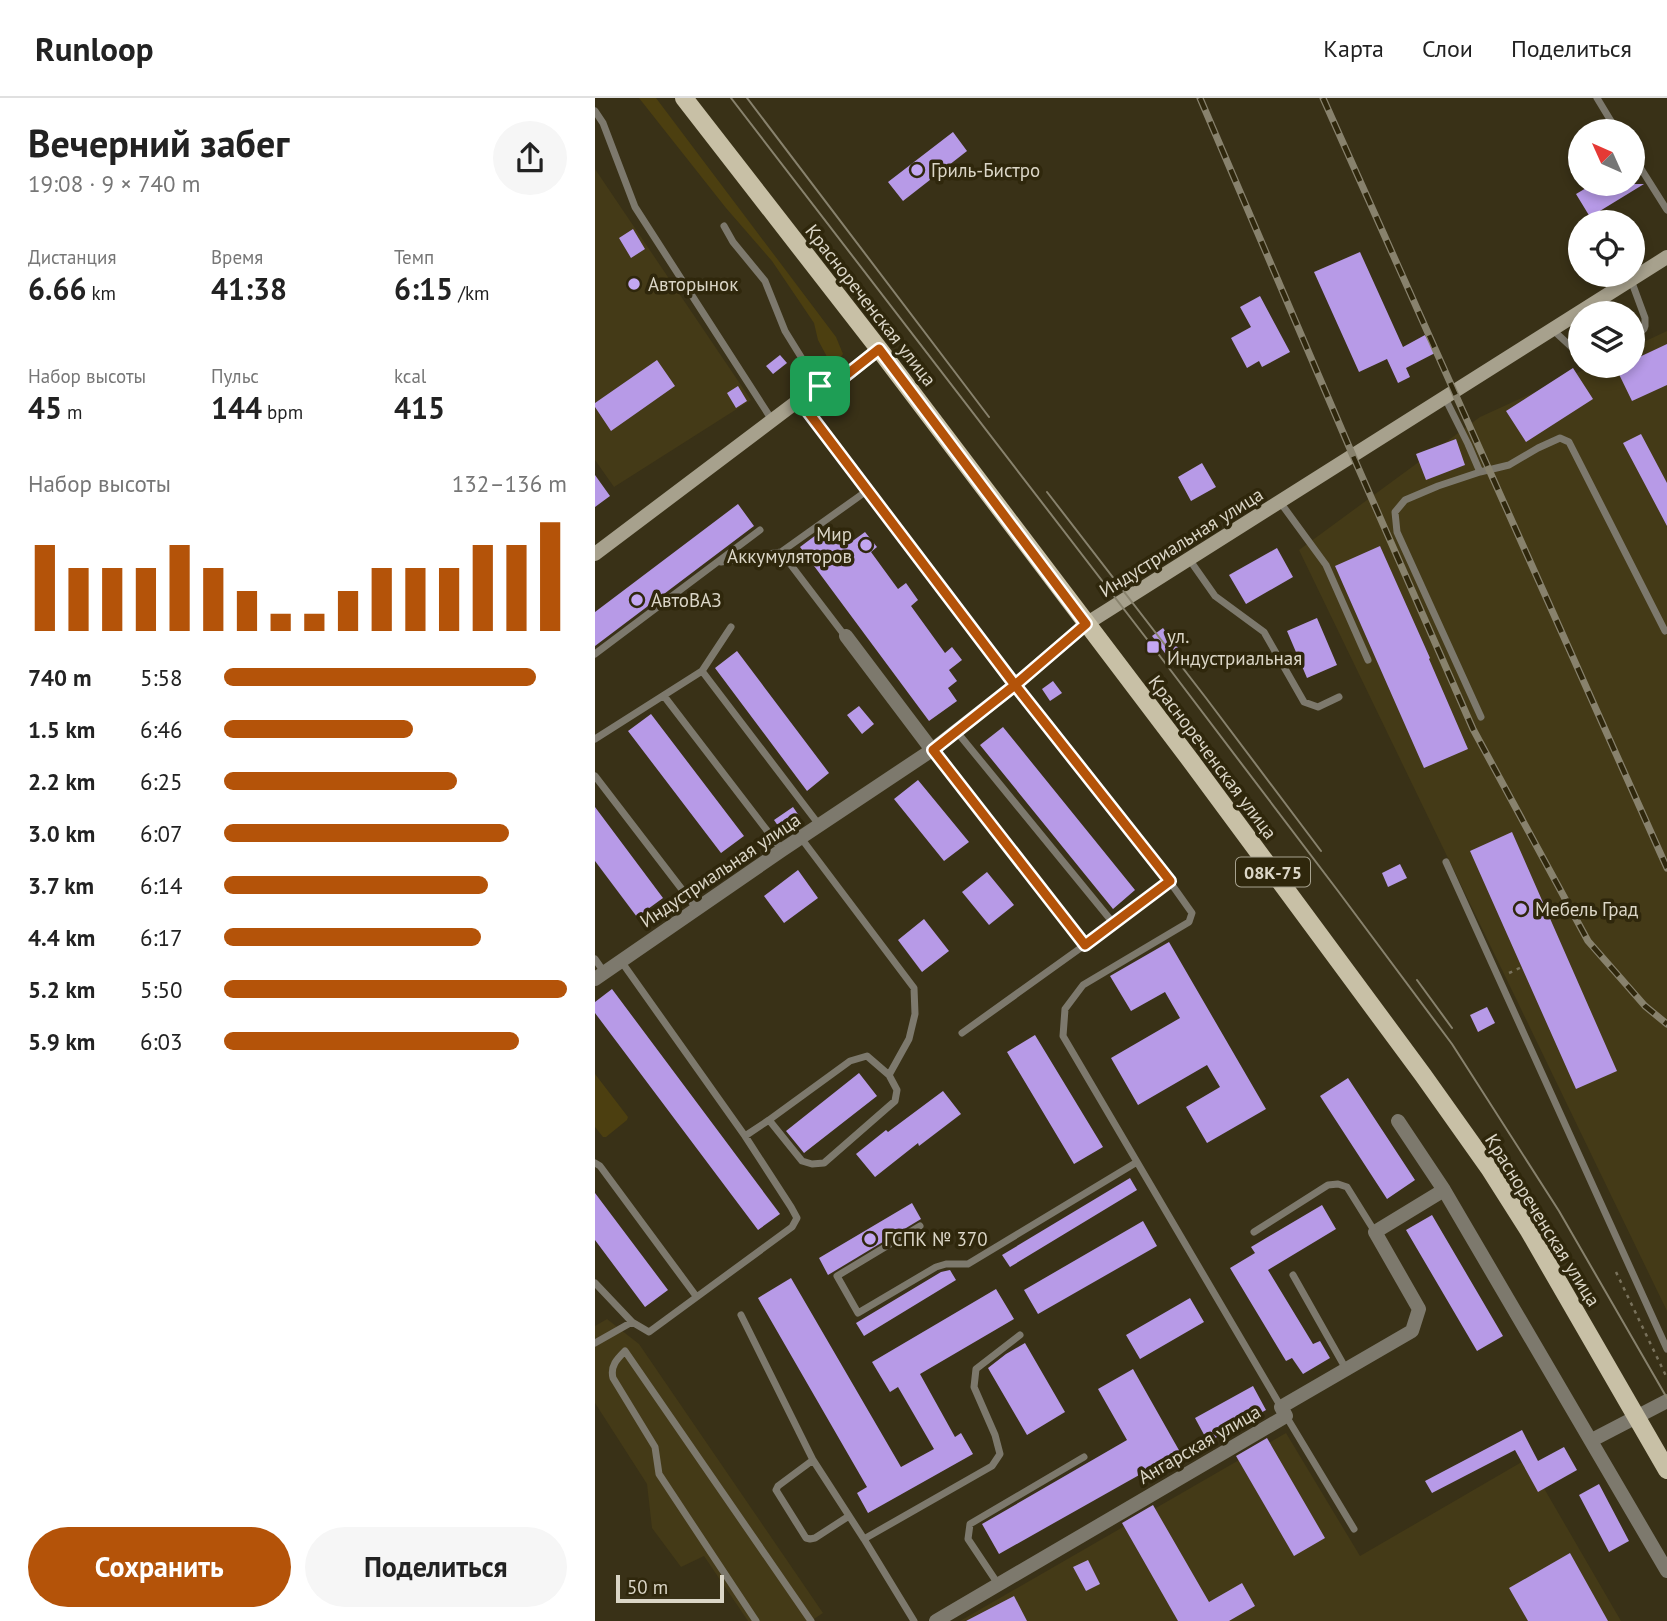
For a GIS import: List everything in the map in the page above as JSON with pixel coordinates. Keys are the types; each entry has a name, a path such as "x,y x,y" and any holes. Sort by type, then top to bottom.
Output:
{"main road":[{"name":"Краснореченская улица","path":"684,98 879,349 1199,772 1489,1168 1529,1231 1667,1470"}],"street":[{"name":"Индустриальная улица","path":"1645,271 1667,257"},
{"name":"Индустриальная улица","path":"600,975 933,750 1086,624 1620,287"},
{"path":"595,554 799,400 820,386 845,376 879,349"},
{"path":"846,636 933,750"},
{"path":"1398,1121 1444,1190 1667,1570"},
{"path":"1375,1232 1444,1190"},
{"name":"Ангарская улица","path":"936,1621 1284,1412 1347,1369 1412,1331 1419,1309 1375,1232"},
{"path":"1592,1440 1667,1401"}],"lane":[{"path":"1597,98 1610,119"},
{"path":"595,111 603,122 635,208 772,420"},
{"path":"1645,175 1667,210"},
{"path":"724,226 733,242 765,281 785,331 820,386"},
{"path":"1553,330 1568,344"},
{"path":"1445,398 1480,472"},
{"path":"799,400 1192,913 1189,922 1083,985 1065,1009 1063,1036 1354,1529"},
{"path":"1481,717 1398,532 1395,512 1405,500 1438,486 1509,465 1560,438 1569,442 1665,631"},
{"path":"717,562 781,552 868,490"},
{"path":"1280,502 1326,565 1368,660"},
{"path":"595,654 760,530"},
{"path":"781,552 846,636"},
{"path":"1189,559 1215,596 1264,632 1304,702 1318,707 1339,697"},
{"path":"595,738 702,671 731,627"},
{"path":"702,671 820,826"},
{"path":"664,696 782,850"},
{"path":"957,732 1114,924"},
{"path":"933,750 1085,945"},
{"path":"595,776 697,909"},
{"path":"801,838 914,988 915,1014 909,1038 889,1075"},
{"path":"1446,862 1667,1349"},
{"path":"962,1033 1170,881"},
{"path":"595,959 600,975"},
{"path":"595,1283 632,1322 649,1332 792,1227 797,1218 745,1136 620,961"},
{"path":"745,1136 850,1061 859,1058 867,1056 889,1075 897,1090 895,1101 824,1163 802,1161 769,1120"},
{"path":"920,1226 837,1276 858,1313 936,1267 968,1264 1137,1162"},
{"path":"595,1163 600,1166 696,1296"},
{"path":"1254,1232 1328,1185 1338,1184 1346,1187 1375,1232"},
{"path":"1293,1275 1347,1369"},
{"path":"741,1315 813,1460 914,1621"},
{"path":"595,1343 632,1322"},
{"path":"864,1539 992,1466 1000,1454 995,1435 974,1387 976,1369 1020,1335"},
{"path":"756,1621 659,1475 655,1447 611,1372 617,1358 625,1351 811,1621"},
{"path":"999,1584 968,1539 970,1524 1084,1457"},
{"path":"813,1460 780,1484 776,1490 806,1538 815,1538 849,1516"}],"path":[{"path":"1499,978 1522,967"},
{"path":"1616,1272 1667,1378"}],"shaded area":[{"path":"639,98 656,98 836,337 843,354 833,368 818,340 814,323 772,261 726,208"},
{"name":"Авторынок","path":"595,169 751,400 614,487 595,460"},
{"path":"1667,331 1667,1311 1299,550 1480,417 1568,377 1645,378 1645,341"},
{"path":"595,1074 628,1117 606,1137 595,1127"},
{"path":"607,1319 639,1344 823,1613 811,1621 748,1621 704,1556 681,1567 652,1528 647,1484 595,1403 595,1326"},
{"path":"1286,1433 1360,1556 1527,1459 1621,1621 960,1621"}],"building":[{"path":"953,132 967,151 903,201 888,182"},
{"path":"1577,196 1624,196 1601,210 1586,210"},
{"path":"633,229 645,249 631,258 619,238"},
{"path":"1360,252 1403,347 1425,335 1435,353 1406,368 1410,377 1398,383 1387,359 1359,372 1314,272"},
{"path":"1260,296 1290,352 1262,367 1259,361 1247,368 1231,338 1251,327 1240,307"},
{"path":"1667,344 1667,385 1632,401 1621,378 1645,378 1645,354"},
{"path":"780,355 787,363 773,374 766,366"},
{"path":"657,360 675,386 611,431 595,403"},
{"path":"1568,371 1568,378 1579,378 1593,399 1526,442 1506,411"},
{"path":"738,386 747,401 736,408 727,393"},
{"path":"1641,434 1667,483 1667,526 1623,443"},
{"path":"1456,439 1465,465 1426,480 1416,454"},
{"path":"1202,463 1216,487 1191,501 1178,477"},
{"path":"595,475 610,496 595,507"},
{"path":"738,504 754,526 595,646 595,612"},
{"path":"828,526 836,537 847,530 854,540 865,532 877,547 871,552 898,589 906,583 918,600 911,606 945,653 952,647 962,660 949,670 957,681 948,688 957,701 929,721 800,547"},
{"path":"1380,546 1468,749 1424,768 1335,566"},
{"path":"1277,548 1293,577 1246,604 1229,575"},
{"path":"1317,618 1337,665 1307,678 1287,631"},
{"path":"1163,628 1185,657 1174,665 1152,636"},
{"path":"737,651 829,773 807,791 715,668"},
{"path":"1053,681 1062,693 1050,701 1042,689"},
{"path":"859,706 874,724 862,734 847,715"},
{"path":"651,714 744,836 721,853 628,731"},
{"path":"1003,727 1135,890 1113,909 980,745"},
{"path":"918,780 969,842 944,861 894,799"},
{"path":"595,807 663,898 637,917 595,861"},
{"path":"793,807 802,820 783,833 774,820"},
{"name":"Мебель Град","path":"1512,832 1617,1071 1576,1089 1470,851"},
{"path":"1400,864 1407,878 1388,887 1382,873"},
{"path":"798,870 818,898 784,923 764,896"},
{"path":"987,872 1014,905 989,925 962,892"},
{"path":"924,919 949,951 922,972 898,940"},
{"path":"1169,942 1266,1109 1207,1143 1186,1107 1220,1087 1207,1065 1138,1105 1111,1058 1180,1018 1165,992 1131,1011 1110,976"},
{"path":"612,989 780,1214 758,1230 595,1013 595,1002"},
{"path":"1487,1007 1495,1023 1478,1032 1470,1015"},
{"path":"1035,1035 1103,1147 1074,1164 1007,1052"},
{"path":"859,1073 877,1096 804,1153 786,1131"},
{"path":"1348,1078 1415,1180 1387,1199 1320,1096"},
{"path":"943,1091 961,1114 875,1177 856,1154"},
{"path":"1130,1178 1137,1190 1010,1267 1002,1255"},
{"path":"595,1193 668,1290 645,1307 595,1240"},
{"name":"ГСПК № 370","path":"912,1203 921,1219 828,1275 819,1258"},
{"path":"1322,1205 1336,1229 1268,1270 1313,1344 1320,1341 1330,1358 1303,1374 1292,1358 1286,1361 1230,1268 1255,1253 1251,1247"},
{"path":"1432,1215 1503,1336 1477,1351 1406,1230"},
{"path":"1143,1221 1157,1246 1038,1314 1024,1290"},
{"path":"950,1270 956,1280 864,1336 856,1323 941,1272"},
{"path":"791,1278 901,1467 934,1449 898,1387 890,1392 872,1362 996,1289 1014,1319 920,1374 955,1437 961,1433 973,1454 868,1513 857,1493 867,1487 758,1298"},
{"path":"1190,1298 1204,1322 1140,1359 1126,1335"},
{"path":"1025,1343 1065,1412 1027,1435 988,1368"},
{"path":"1133,1369 1180,1452 999,1554 982,1524 1127,1440 1098,1389"},
{"path":"1253,1386 1266,1410 1208,1442 1195,1418"},
{"path":"1522,1430 1538,1461 1564,1447 1577,1470 1538,1492 1515,1450 1432,1493 1425,1481"},
{"path":"1267,1438 1325,1538 1294,1556 1236,1456"},
{"path":"1599,1484 1629,1541 1609,1552 1579,1495"},
{"path":"1153,1505 1209,1602 1242,1583 1255,1606 1229,1621 1178,1621 1122,1523"},
{"path":"1570,1553 1608,1621 1528,1621 1509,1588"},
{"path":"1088,1560 1100,1584 1086,1591 1073,1567"},
{"path":"1014,1596 1027,1621 966,1621"}],"tram line":[{"path":"731,98 1153,647 1452,1044 1559,1211 1667,1398"},
{"path":"747,98 989,417"},
{"path":"1047,492 1321,851"},
{"path":"1417,980 1452,1028"}],"railway":[{"path":"1200,98 1473,729 1588,941 1645,1006 1667,1024"},
{"path":"1323,98 1667,868"}],"place":[{"name":"Гриль-Бистро","path":"917,170"},
{"name":"Авторынок","path":"634,284"},
{"name":"Мир Аккумуляторов","path":"866,545"},
{"name":"АвтоВАЗ","path":"637,600"},
{"name":"ул. Индустриальная","path":"1153,647"},
{"name":"Мебель Град","path":"1521,909"},
{"name":"ГСПК № 370","path":"870,1239"}],"route":[{"path":"820,386 799,400 1015,685 933,750 1085,945 1170,881 1015,685 1086,624 879,349 845,376 820,386"}]}
